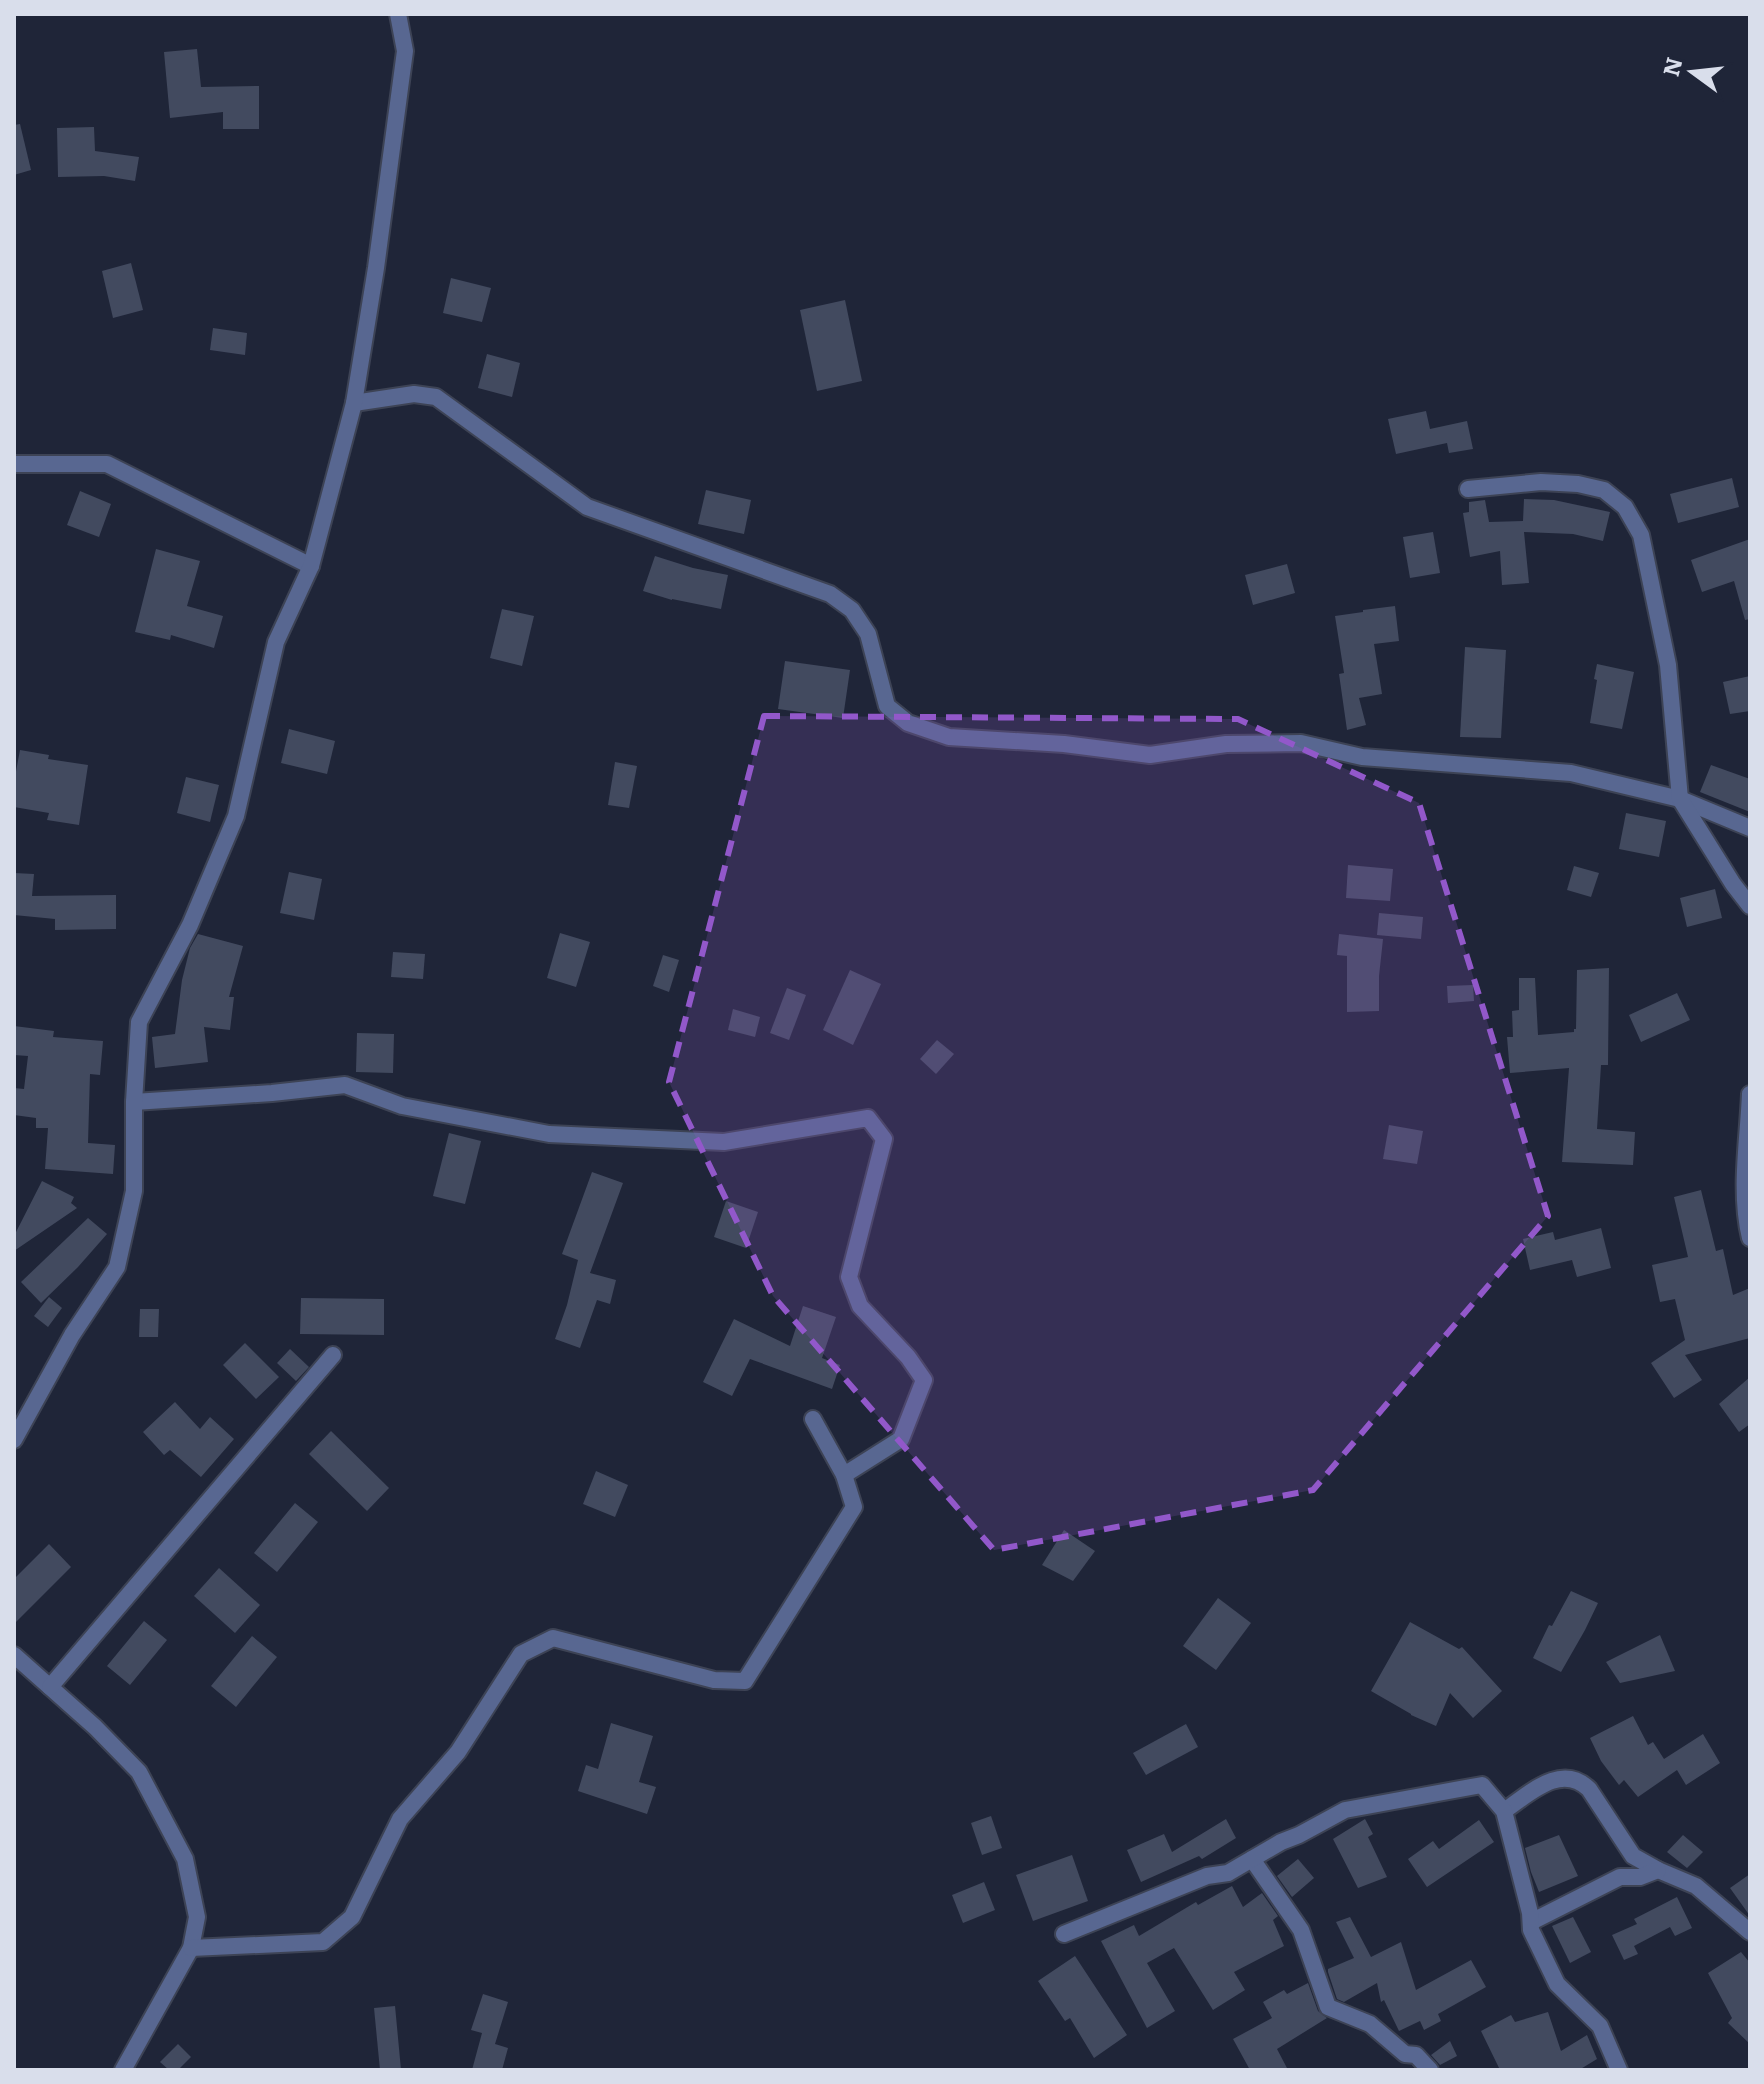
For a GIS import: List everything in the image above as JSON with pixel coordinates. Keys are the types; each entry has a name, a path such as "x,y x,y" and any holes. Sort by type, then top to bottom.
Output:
{"street":[{"path":"14,1440 72,1335 117,1267 134,1191 134,1102 139,1022 190,925 236,816 276,642 311,566 354,403 376,268 405,51 398,14"},
{"path":"354,403 414,394 436,397 587,507 830,594 852,610 868,634 887,706 908,723 949,737 1064,744 1150,755 1226,744 1301,743 1362,757 1571,773 1680,799 1750,828"},
{"path":"14,464 107,464 311,566"},
{"path":"1468,489 1541,482 1578,484 1604,490 1625,507 1641,535 1668,665 1680,799 1750,906"},
{"path":"134,1102 345,1085 402,1106 549,1134 724,1142 868,1118 884,1139 849,1277 860,1306 908,1357 924,1380 901,1439 844,1475"},
{"path":"1750,1094 1745,1185 1750,1238"},
{"path":"50,1687 333,1355"},
{"path":"191,1948 323,1942 352,1917 400,1819 458,1752 521,1654 553,1638 714,1680 745,1681 854,1507 844,1475 813,1419"},
{"path":"14,1655 95,1727 139,1772 185,1859 197,1917 191,1948 123,2070"},
{"path":"1504,1811 1546,1782 1568,1777 1581,1781 1633,1856 1696,1886 1750,1932"},
{"path":"1064,1934 1207,1876 1228,1873 1345,1810 1482,1785 1504,1811 1530,1913 1531,1930 1557,1984 1600,2026 1619,2070"},
{"path":"1252,1859 1301,1930 1328,2007 1370,2024 1405,2054 1416,2055 1430,2070"},
{"path":"1531,1922 1620,1877 1640,1877 1658,1870"}],"highlighted area":[{"path":"764,716 1238,719 1419,803 1548,1216 1313,1490 994,1550 773,1296 669,1082"}],"building":[{"path":"197,49 201,87 259,86 259,129 223,129 223,112 170,118 164,52"},
{"path":"20,124 31,170 14,175 14,125"},
{"path":"94,127 95,151 139,157 135,181 104,176 58,177 57,128"},
{"path":"131,263 143,310 113,318 102,271"},
{"path":"451,278 491,288 482,322 443,313"},
{"path":"845,300 862,381 817,391 800,310"},
{"path":"213,328 247,333 245,355 210,350"},
{"path":"487,354 520,363 512,397 478,388"},
{"path":"1426,411 1430,429 1467,421 1473,449 1449,453 1447,443 1396,454 1388,419"},
{"path":"1732,478 1739,507 1678,523 1670,494"},
{"path":"706,490 751,500 744,534 698,524"},
{"path":"80,491 111,504 99,537 67,525"},
{"path":"1524,499 1554,500 1610,512 1603,541 1573,534 1524,532 1529,583 1502,585 1500,551 1470,557 1463,513 1469,512 1469,502 1485,500 1489,522 1523,521"},
{"path":"1433,532 1440,573 1410,578 1403,537"},
{"path":"1750,539 1750,619 1745,620 1734,581 1702,592 1691,560"},
{"path":"156,549 200,561 187,606 223,616 214,648 171,635 170,640 135,632"},
{"path":"655,556 728,575 721,609 643,591"},
{"path":"1287,564 1295,593 1253,605 1245,575"},
{"path":"1395,606 1399,641 1374,644 1382,694 1359,698 1366,725 1347,730 1339,674 1344,673 1335,616"},
{"path":"502,609 534,616 522,666 490,658"},
{"path":"1465,647 1506,650 1501,738 1460,737"},
{"path":"785,661 850,670 843,718 778,709"},
{"path":"1597,664 1634,672 1622,729 1590,723"},
{"path":"1750,676 1750,711 1730,714 1723,682"},
{"path":"289,729 335,741 327,774 281,763"},
{"path":"20,750 49,755 48,759 88,765 79,825 47,820 49,813 14,807 14,782"},
{"path":"615,762 637,766 629,808 608,805"},
{"path":"1711,765 1750,779 1750,812 1700,792"},
{"path":"186,777 219,785 210,822 177,813"},
{"path":"1626,813 1666,821 1659,857 1619,849"},
{"path":"1348,865 1393,869 1390,901 1346,898"},
{"path":"1574,866 1599,873 1591,897 1567,890"},
{"path":"289,872 322,879 314,920 280,913"},
{"path":"14,873 34,874 32,896 116,895 116,929 55,930 55,919 14,915"},
{"path":"1715,889 1722,918 1687,927 1680,898"},
{"path":"1379,913 1423,917 1421,939 1377,935"},
{"path":"560,933 590,942 576,987 547,978"},
{"path":"198,934 243,946 229,997 234,997 230,1030 204,1027 208,1062 155,1068 152,1037 175,1034 182,980 190,948"},
{"path":"1339,934 1383,939 1379,1011 1347,1012 1347,956 1337,955"},
{"path":"393,952 425,954 423,979 391,977"},
{"path":"663,955 679,960 669,992 653,986"},
{"path":"1609,968 1608,1065 1601,1065 1597,1129 1635,1132 1633,1165 1562,1162 1569,1068 1510,1073 1507,1037 1513,1037 1512,1011 1519,1010 1519,978 1535,978 1538,1035 1574,1032 1577,970"},
{"path":"850,970 881,984 853,1045 823,1030"},
{"path":"1473,985 1474,1001 1448,1003 1447,986"},
{"path":"787,988 806,995 789,1040 770,1033"},
{"path":"1677,993 1690,1020 1641,1042 1629,1015"},
{"path":"733,1009 760,1017 755,1037 728,1030"},
{"path":"14,1026 54,1031 53,1037 103,1041 100,1075 90,1074 88,1143 115,1145 113,1174 45,1169 48,1128 36,1128 36,1118 14,1115 14,1088 24,1089 28,1056 14,1055"},
{"path":"357,1033 394,1034 393,1073 356,1072"},
{"path":"937,1040 954,1054 936,1074 920,1059"},
{"path":"1389,1125 1423,1131 1417,1164 1383,1159"},
{"path":"449,1133 481,1141 465,1204 433,1196"},
{"path":"592,1172 623,1183 590,1273 616,1280 610,1304 597,1300 580,1348 555,1339 578,1260 562,1254"},
{"path":"42,1181 74,1197 71,1203 77,1208 14,1251 14,1236"},
{"path":"1701,1190 1716,1251 1723,1249 1733,1295 1750,1288 1750,1338 1685,1355 1702,1380 1674,1398 1651,1363 1685,1340 1675,1299 1660,1302 1652,1265 1688,1257 1674,1197"},
{"path":"726,1201 758,1212 746,1248 714,1237"},
{"path":"88,1218 107,1234 41,1303 21,1282"},
{"path":"1601,1228 1611,1268 1577,1277 1572,1260 1530,1270 1523,1239 1553,1232 1555,1240"},
{"path":"49,1297 62,1308 48,1327 34,1316"},
{"path":"301,1298 384,1299 384,1335 300,1334"},
{"path":"803,1306 836,1317 822,1358 840,1365 832,1389 750,1359 732,1396 703,1382 734,1319 790,1346"},
{"path":"140,1309 159,1309 158,1337 139,1337"},
{"path":"245,1343 279,1377 256,1399 223,1365"},
{"path":"290,1349 309,1367 296,1381 277,1363"},
{"path":"1750,1377 1750,1424 1739,1432 1719,1404"},
{"path":"175,1402 200,1429 210,1417 234,1439 201,1477 170,1450 164,1455 143,1432"},
{"path":"331,1431 389,1488 367,1511 309,1454"},
{"path":"596,1471 628,1485 615,1517 583,1504"},
{"path":"295,1503 318,1522 277,1572 254,1553"},
{"path":"1064,1530 1095,1551 1073,1581 1042,1565"},
{"path":"49,1544 71,1567 14,1624 14,1579"},
{"path":"219,1568 260,1605 235,1633 194,1596"},
{"path":"1571,1591 1598,1603 1561,1672 1533,1658"},
{"path":"1218,1598 1251,1623 1216,1670 1183,1646"},
{"path":"144,1621 167,1640 130,1685 107,1666"},
{"path":"1410,1622 1459,1649 1462,1647 1502,1691 1473,1718 1450,1693 1436,1726 1371,1691"},
{"path":"1660,1635 1675,1671 1620,1683 1606,1662"},
{"path":"252,1636 277,1657 236,1707 211,1686"},
{"path":"1633,1716 1648,1745 1653,1742 1664,1759 1703,1734 1720,1763 1686,1785 1677,1770 1638,1797 1624,1780 1619,1785 1601,1761 1590,1738"},
{"path":"611,1723 653,1736 639,1782 656,1787 647,1814 578,1791 586,1765 598,1769"},
{"path":"1186,1724 1198,1747 1146,1775 1133,1753"},
{"path":"991,1816 1002,1848 982,1855 971,1823"},
{"path":"1226,1819 1236,1838 1202,1859 1199,1856 1141,1882 1127,1850 1164,1834 1172,1852"},
{"path":"1365,1819 1373,1834 1368,1837 1387,1877 1358,1888 1333,1839"},
{"path":"1479,1820 1494,1842 1427,1887 1408,1859 1433,1841 1439,1849"},
{"path":"1559,1835 1578,1876 1539,1892 1525,1848"},
{"path":"1683,1835 1703,1852 1687,1868 1667,1852"},
{"path":"1072,1855 1088,1901 1033,1921 1016,1875"},
{"path":"1298,1859 1314,1878 1292,1897 1277,1876"},
{"path":"1750,1874 1750,1916 1730,1888"},
{"path":"984,1882 995,1910 963,1923 952,1895"},
{"path":"1232,1886 1243,1907 1262,1893 1278,1916 1273,1920 1284,1946 1234,1972 1245,1990 1213,2010 1174,1948 1147,1963 1175,2011 1147,2028 1101,1941 1134,1925 1139,1936 1196,1902 1198,1905"},
{"path":"1677,1897 1692,1928 1675,1936 1670,1927 1634,1946 1638,1954 1624,1960 1612,1935 1637,1924 1634,1919"},
{"path":"1350,1917 1371,1957 1401,1942 1416,1990 1471,1960 1486,1987 1438,2014 1441,2021 1424,2030 1420,2021 1399,2031 1384,2000 1381,2002 1377,1983 1344,2002 1337,1999 1328,1969 1354,1958 1336,1922"},
{"path":"1573,1917 1591,1952 1570,1963 1552,1926"},
{"path":"1741,1952 1750,1963 1750,2044 1728,2023 1732,2018 1708,1973"},
{"path":"1075,1956 1127,2035 1094,2058 1070,2018 1065,2021 1038,1981"},
{"path":"1308,1983 1318,2011 1327,2018 1277,2049 1288,2070 1250,2070 1233,2039 1272,2018 1263,2002 1284,1990 1287,1994"},
{"path":"483,1994 508,2002 495,2044 508,2048 502,2070 472,2070 482,2033 471,2030"},
{"path":"395,2006 401,2070 380,2070 374,2008"},
{"path":"1548,2012 1561,2051 1587,2035 1597,2059 1579,2070 1500,2070 1481,2031 1511,2015 1515,2022"},
{"path":"1450,2041 1457,2056 1440,2065 1431,2055"},
{"path":"178,2044 191,2057 178,2070 169,2070 160,2062"}]}
